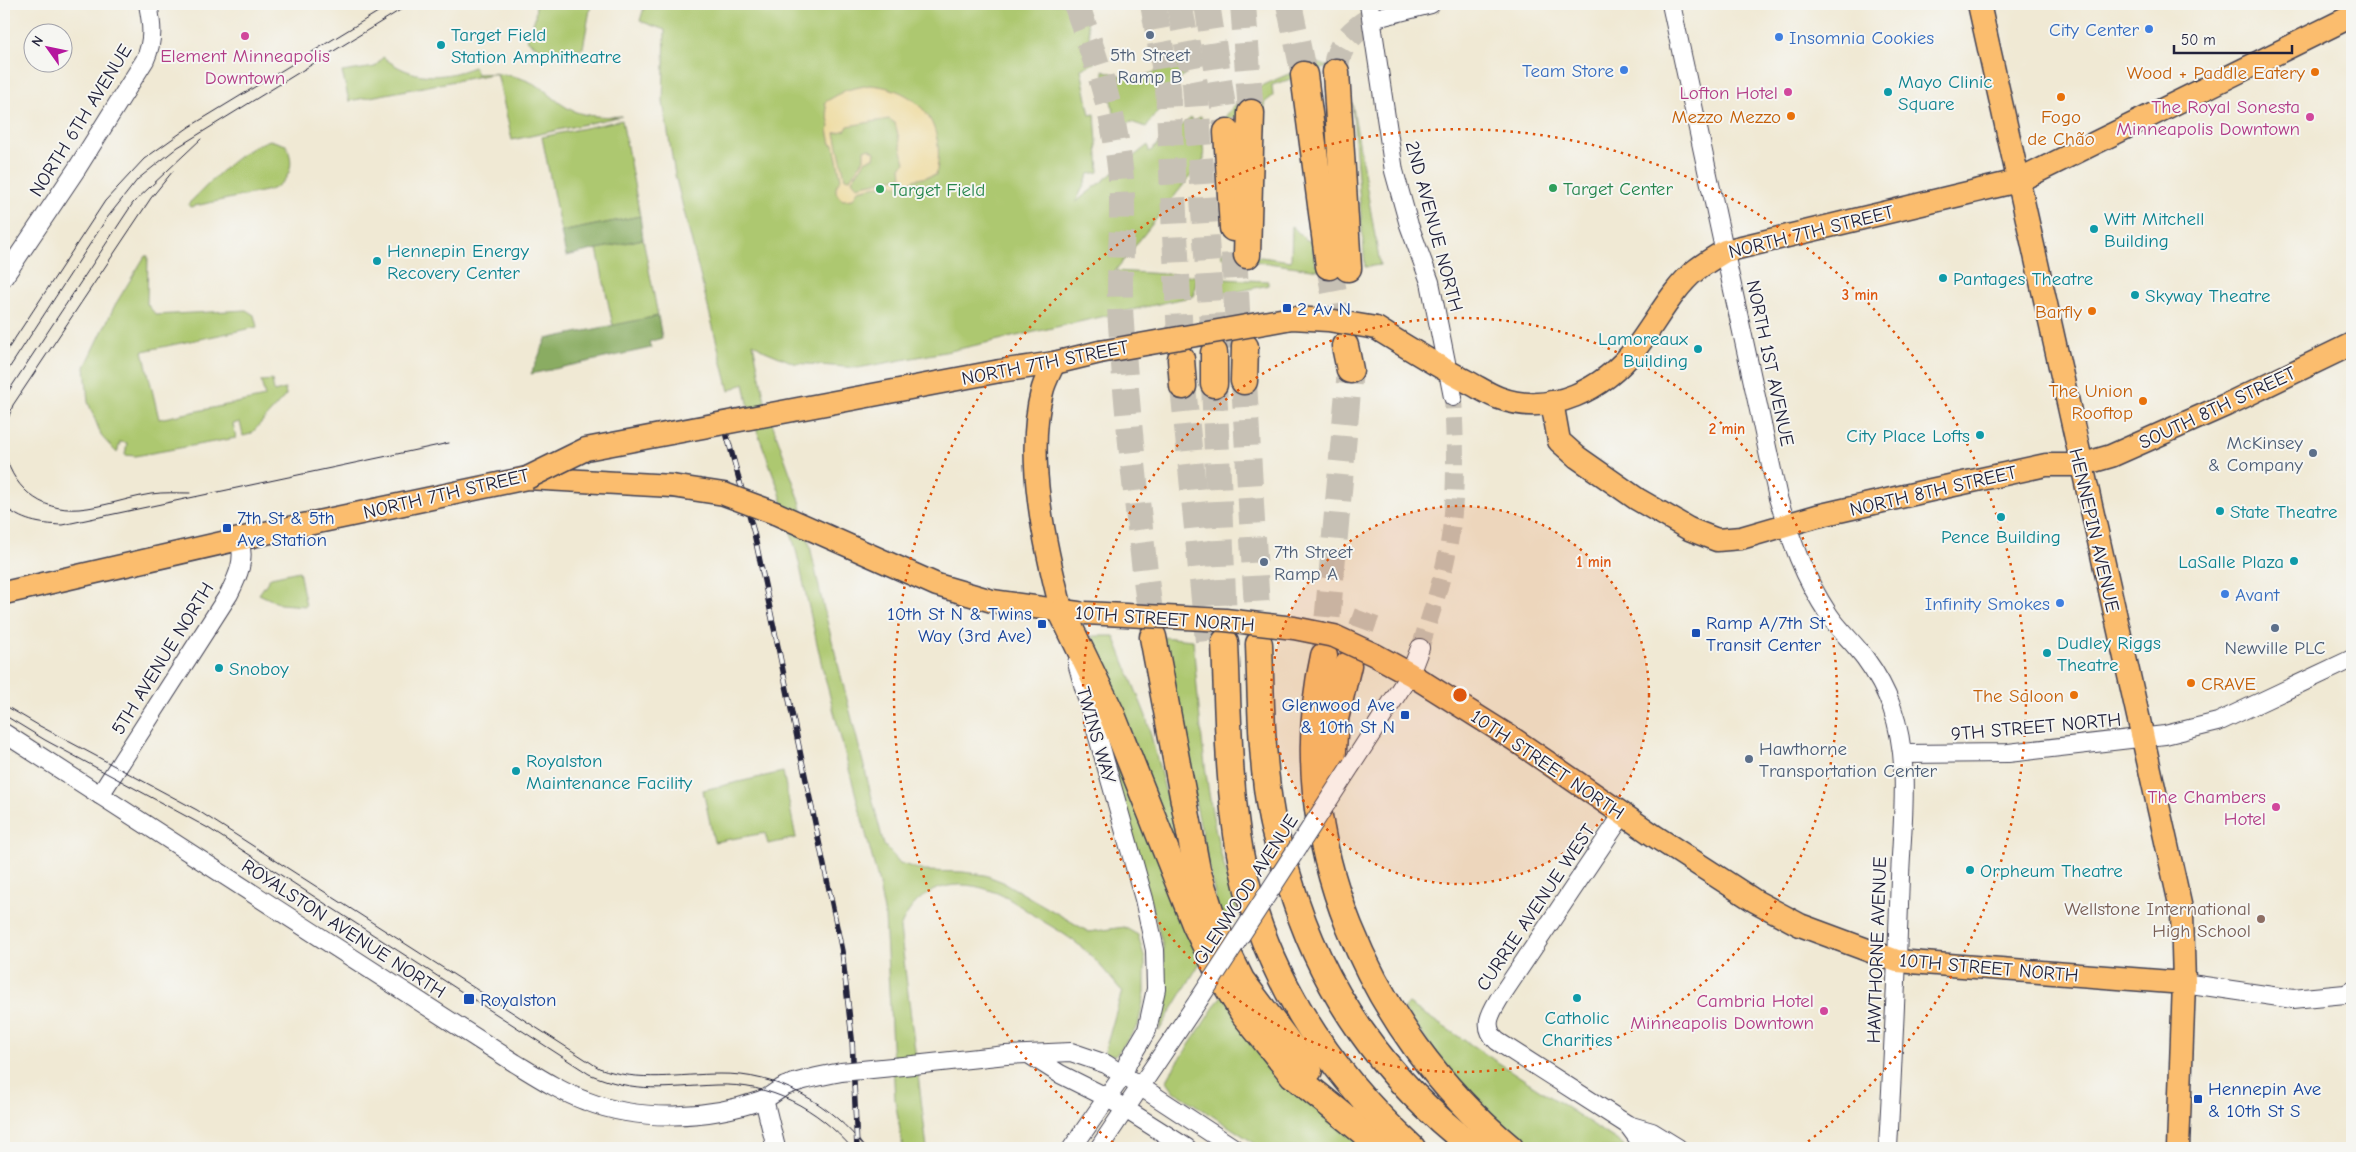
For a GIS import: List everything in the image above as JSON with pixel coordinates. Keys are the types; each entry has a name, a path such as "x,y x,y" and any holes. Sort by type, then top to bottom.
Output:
{"highway":[{"path":"1304,74 1339,267 1336,72"},
{"path":"1227,132 1240,254 1250,113"},
{"path":"1242,348 1244,381"},
{"path":"1214,353 1214,384"},
{"path":"1181,359 1183,386"},
{"path":"1073,612 1195,924 1220,975 1244,1014 1293,1075 1380,1145"},
{"path":"1153,637 1197,870 1216,929 1241,980 1315,1079 1380,1145"},
{"path":"1217,641 1221,776 1228,816 1256,920 1284,983 1320,1044 1363,1101 1412,1148"},
{"path":"1258,644 1271,814 1277,844 1298,912 1310,943 1336,994 1379,1058 1407,1090 1474,1148"},
{"path":"1336,660 1335,719 1331,763 1333,848 1340,901 1379,992 1404,1034 1435,1074 1469,1111 1510,1148"}],"main road":[{"name":"HENNEPIN AVENUE","path":"1979,4 2080,466 2182,913 2184,983 2178,1148"},
{"name":"NORTH 7TH STREET","path":"4,593 239,539 527,478 586,450 1000,371 1054,363 1100,352 1292,318 1328,320 1376,328 1447,371 1499,398 1529,404 1552,402 1580,396 1612,375 1636,348 1668,301 1694,270 1725,251 2018,181 2352,16"},
{"name":"SOUTH 8TH STREET","path":"2080,466 2111,456 2226,405 2352,344"},
{"name":"TWINS WAY","path":"1054,363 1041,398 1038,422 1036,480 1049,562 1073,612"},
{"name":"NORTH 8TH STREET","path":"1552,402 1559,441 1577,457 1637,499 1690,529 1717,540 1741,538 1817,516 2046,465 2080,466"},
{"name":"10TH STREET NORTH","path":"527,478 672,486 724,494 775,513 937,585 992,601 1073,612 1225,620 1294,628 1334,636 1376,655 1410,674 1515,740 1623,814 1782,917 1897,960 2184,983"}],"street":[{"name":"NORTH 6TH AVENUE","path":"4,277 76,170 145,60 150,49 153,28 148,4"},
{"path":"1371,11 1431,4"},
{"name":"NORTH 1ST AVENUE","path":"1671,4 1778,498 1800,566 1831,617 1866,659 1880,683 1892,708 1903,754"},
{"name":"2ND AVENUE NORTH","path":"1371,11 1394,171 1409,225 1430,282 1447,371"},
{"path":"1447,371 1454,397"},
{"name":"5TH AVENUE NORTH","path":"100,795 229,594 241,565 242,555 239,539"},
{"name":"TWINS WAY","path":"1073,612 1155,950 1156,989 1147,1030 1128,1062 1123,1076 1108,1098"},
{"name":"GLENWOOD AVENUE","path":"1098,1148 1126,1110 1198,1001 1410,674 1420,648"},
{"name":"9TH STREET NORTH","path":"1903,754 2008,753 2142,738 2218,722 2352,659"},
{"name":"ROYALSTON AVENUE NORTH","path":"4,733 435,1012 567,1093 612,1110 634,1113 698,1113 721,1110 764,1099 784,1087 802,1080 841,1072 1071,1052 1106,1064 1234,1148"},
{"name":"HAWTHORNE AVENUE","path":"1888,1148 1897,960 1903,754"},
{"name":"CURRIE AVENUE WEST","path":"1623,814 1499,999 1489,1017 1488,1026 1497,1041 1628,1125"},
{"path":"2184,983 2294,999 2345,994 2352,991"},
{"path":"1030,1055 1060,1074 1108,1098 1187,1148"},
{"path":"1072,1148 1108,1098"},
{"path":"764,1099 776,1148"},
{"path":"1628,1125 1645,1148"},
{"path":"1628,1125 1652,1132 1678,1148"}],"green space":[{"path":"536,4 591,4 583,48 568,51 546,50 527,40 535,18"},
{"name":"Target Field","path":"645,4 1084,4 1094,63 1081,69 1090,115 1095,114 1099,172 1089,174 1076,202 1148,145 1149,152 1191,118 1192,123 1201,116 1204,159 1115,271 1197,276 1194,296 950,351 858,368 794,363 765,351 753,343 766,406 800,501 823,605 884,845 900,863 924,871 963,872 985,875 1003,882 1089,932 1124,927 1138,935 1145,959 1145,992 1138,1026 1116,1055 1104,1054 1122,991 1098,963 1077,943 1007,898 982,888 953,885 940,888 917,902 907,913 900,928 927,1148 903,1148 895,1100 885,917 878,880 822,666 797,554 779,490 749,409 744,383 729,391 675,175 663,102 665,30 640,21"},
{"path":"383,57 405,70 427,76 450,74 474,67 477,74 493,74 349,101 342,72 375,67"},
{"path":"1174,59 1188,69 1146,127 1131,122 1118,128 1103,70 1123,76 1140,76 1157,71"},
{"path":"1318,63 1329,67 1272,85 1273,96 1264,103 1266,139 1261,146 1259,106 1217,140 1222,123 1230,110 1240,100 1266,84 1310,64"},
{"path":"497,74 529,81 576,112 587,115 622,116 512,140"},
{"path":"1352,102 1380,265 1365,267"},
{"path":"622,120 640,216 561,232 542,137"},
{"path":"270,140 286,145 291,159 289,172 282,182 270,190 190,207 188,204 236,159 257,145"},
{"path":"640,216 643,239 566,256 561,232"},
{"path":"1292,226 1305,239 1312,242 1315,264 1361,270 1350,274 1222,257 1222,252 1291,261"},
{"path":"643,239 658,316 613,326 597,249"},
{"path":"145,256 148,256 147,304 156,315 246,310 254,315 257,327 143,351 159,419 265,397 261,381 272,380 274,392 285,389 286,395 251,434 243,436 240,422 233,424 236,438 135,456 125,455 127,443 120,442 117,453 102,437 88,402 85,367 115,305"},
{"path":"1222,279 1268,281 1268,285 1223,295"},
{"path":"658,316 662,338 649,342 651,348 531,374 546,339"},
{"path":"299,571 306,606 280,604 259,594 271,577"},
{"path":"1092,636 1114,636 1146,716 1179,844 1174,844"},
{"path":"1161,637 1193,640 1206,775 1218,842 1237,908 1223,928 1219,915"},
{"path":"1108,730 1203,958 1159,1031 1165,990 1163,946 1103,732"},
{"path":"783,772 796,838 768,844 765,833 714,842 703,790"},
{"path":"1222,995 1365,1148 1262,1148 1174,1091 1167,1081 1170,1074"},
{"path":"1409,1004 1626,1148 1528,1148 1463,1089 1403,1009"}],"sand":[{"path":"869,85 887,88 903,93 916,102 926,113 933,126 937,141 938,157 936,175 895,186 892,183 858,190 853,199 843,200 840,198 836,190 841,179 834,145 831,144 828,130 830,127 825,102 846,90","holes":["889,119 895,123 905,163 901,167 902,177 857,186 852,180 866,160 874,158 875,152 869,148 864,150 864,159 850,179 845,178 835,133 846,130 848,126"]}],"tunnel":[{"path":"1076,4 1097,64 1113,126 1120,168 1122,187 1121,324 1127,402 1153,637"},
{"path":"1153,4 1168,88 1181,359"},
{"path":"1179,4 1195,84 1214,353"},
{"path":"1207,4 1227,132"},
{"path":"1243,4 1251,113"},
{"path":"1289,4 1304,75"},
{"path":"1336,72 1338,55 1346,41 1372,19"},
{"path":"1234,253 1239,348"},
{"path":"1329,266 1344,345"},
{"path":"1324,656 1350,370"},
{"path":"1244,381 1259,644"},
{"path":"1214,384 1225,642"},
{"path":"1183,386 1208,641"},
{"path":"1420,648 1442,575 1451,530 1455,481 1453,397"},
{"path":"1348,665 1367,613"}],"tram line":[{"path":"4,355 105,201 144,159 189,127 391,4"},
{"path":"4,376 107,218 138,179 178,147 410,4"},
{"path":"4,398 133,203 201,139"},
{"path":"4,430 13,405 151,198 173,171"},
{"path":"4,506 17,515 31,521 62,525 449,443"},
{"path":"4,448 7,462 20,485 29,494 52,506 65,509 79,509 151,494 190,493"},
{"path":"4,705 197,810 599,1068 614,1073 659,1077 720,1074 741,1075 782,1085 801,1094 836,1117 865,1148"},
{"path":"4,715 45,740 208,828 589,1074 637,1087 667,1088 736,1085 756,1088 792,1101 808,1110 824,1121 852,1148"}],"railway":[{"path":"722,418 754,533 842,951 852,1038 857,1148"}],"place":[{"name":"City Center","path":"2149,29"},
{"name":"5th Street Ramp B","path":"1150,35"},
{"name":"Element Minneapolis Downtown","path":"245,36"},
{"name":"Insomnia Cookies","path":"1779,37"},
{"name":"Target Field Station Amphitheatre","path":"441,45"},
{"name":"Team Store","path":"1624,70"},
{"name":"Wood + Paddle Eatery","path":"2315,72"},
{"name":"Lofton Hotel","path":"1788,92"},
{"name":"Mayo Clinic Square","path":"1888,92"},
{"name":"Fogo de Chão","path":"2061,97"},
{"name":"Mezzo Mezzo","path":"1791,116"},
{"name":"The Royal Sonesta Minneapolis Downtown","path":"2310,117"},
{"name":"Target Center","path":"1553,188"},
{"name":"Target Field","path":"880,189"},
{"name":"Witt Mitchell Building","path":"2094,229"},
{"name":"Hennepin Energy Recovery Center","path":"377,261"},
{"name":"Pantages Theatre","path":"1943,278"},
{"name":"Skyway Theatre","path":"2135,295"},
{"name":"2 Av N","path":"1287,308"},
{"name":"Barfly","path":"2092,311"},
{"name":"Lamoreaux Building","path":"1698,349"},
{"name":"The Union Rooftop","path":"2143,401"},
{"name":"City Place Lofts","path":"1980,435"},
{"name":"McKinsey & Company","path":"2313,453"},
{"name":"State Theatre","path":"2220,511"},
{"name":"Pence Building","path":"2001,517"},
{"name":"7th St & 5th Ave Station","path":"227,528"},
{"name":"LaSalle Plaza","path":"2294,561"},
{"name":"7th Street Ramp A","path":"1264,562"},
{"name":"Avant","path":"2225,594"},
{"name":"Infinity Smokes","path":"2060,603"},
{"name":"10th St N & Twins Way (3rd Ave)","path":"1042,624"},
{"name":"Newville PLC","path":"2275,628"},
{"name":"Ramp A/7th St Transit Center","path":"1696,633"},
{"name":"Dudley Riggs Theatre","path":"2047,653"},
{"name":"Snoboy","path":"219,668"},
{"name":"CRAVE","path":"2191,683"},
{"name":"The Saloon","path":"2074,695"},
{"name":"Glenwood Ave & 10th St N","path":"1405,715"},
{"name":"Hawthorne Transportation Center","path":"1749,759"},
{"name":"Royalston Maintenance Facility","path":"516,771"},
{"name":"The Chambers Hotel","path":"2276,807"},
{"name":"Orpheum Theatre","path":"1970,870"},
{"name":"Wellstone International High School","path":"2261,919"},
{"name":"Catholic Charities","path":"1577,998"},
{"name":"Royalston","path":"469,999"},
{"name":"Cambria Hotel Minneapolis Downtown","path":"1824,1011"},
{"name":"Hennepin Ave & 10th St S","path":"2198,1099"}]}
